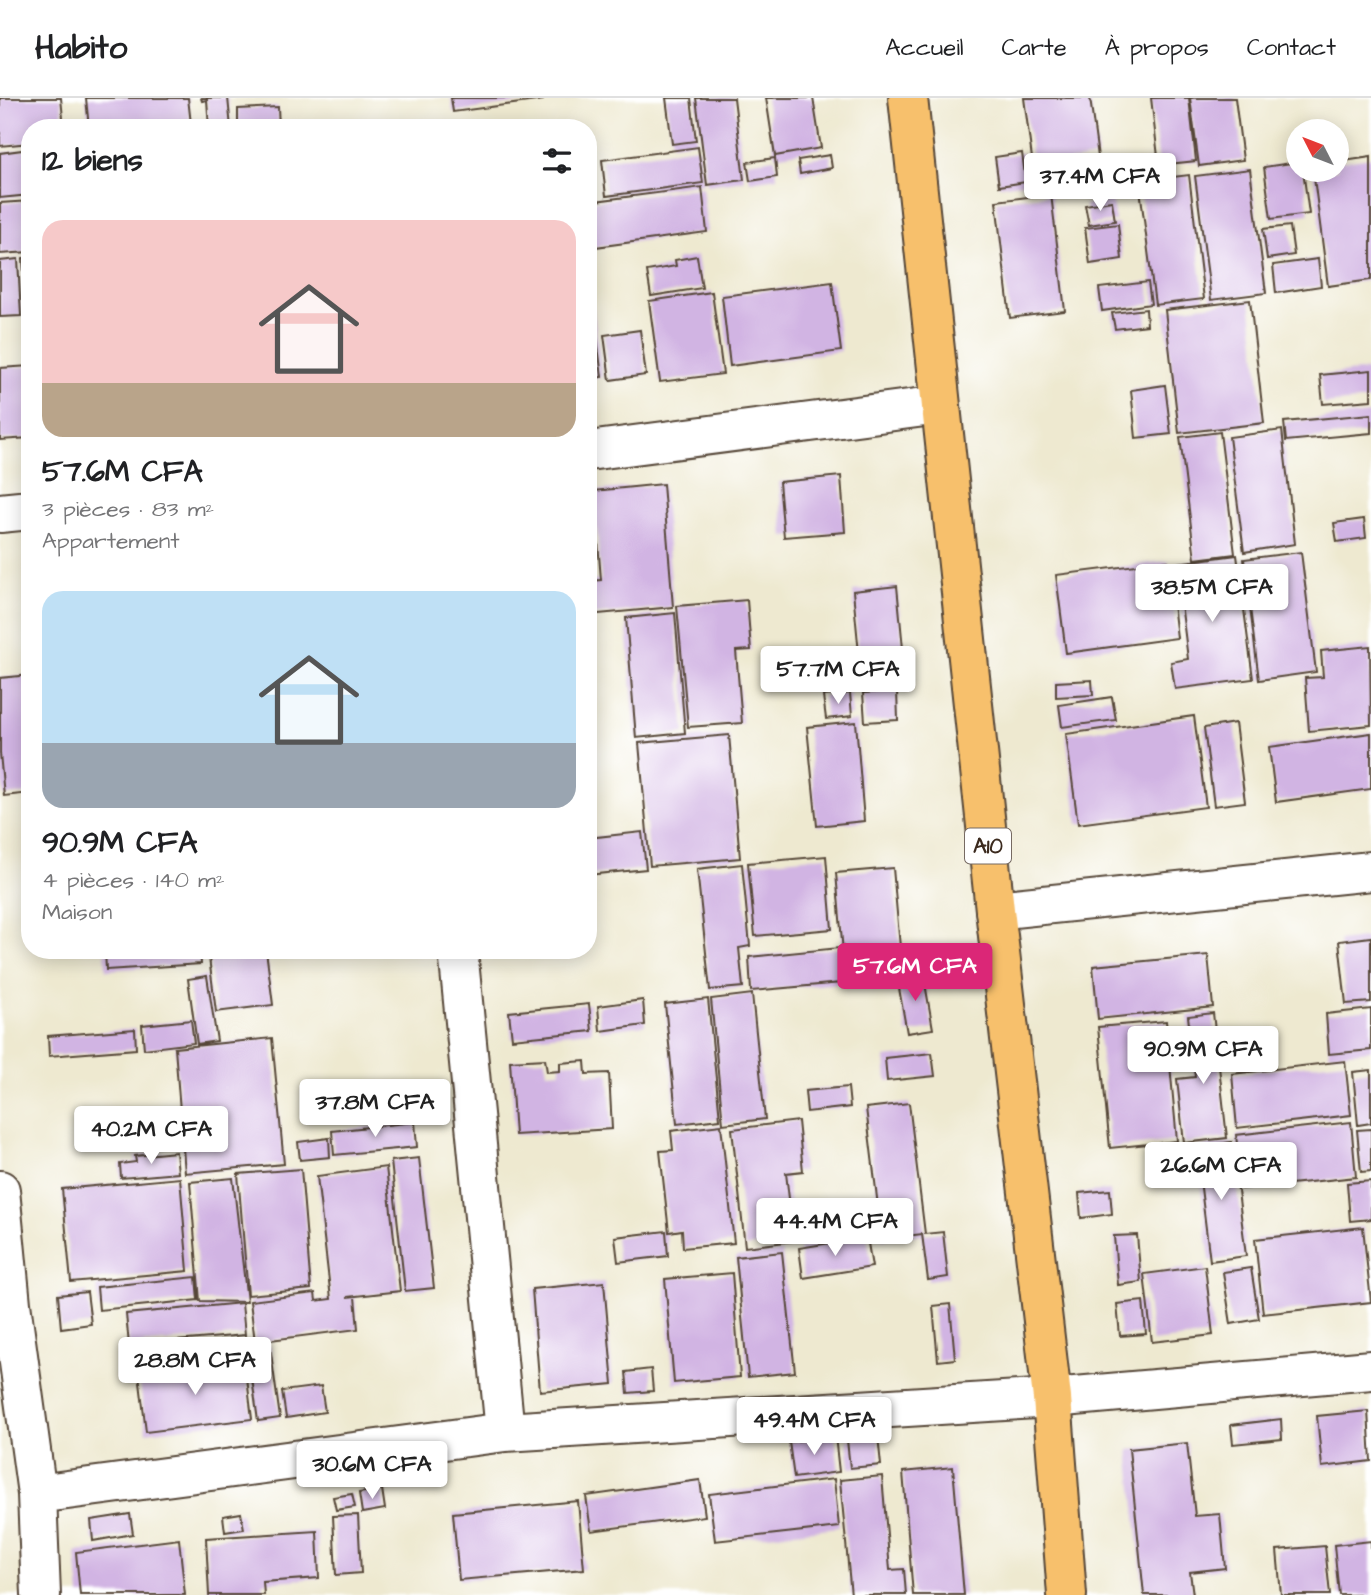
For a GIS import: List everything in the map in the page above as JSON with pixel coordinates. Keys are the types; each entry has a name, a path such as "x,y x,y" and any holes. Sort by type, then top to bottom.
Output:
{"main road":[{"name":"A10","path":"908,98 995,910 1052,1398 1067,1595"}],"street":[{"path":"597,450 940,405"},
{"path":"0,513 21,511"},
{"path":"995,910 1371,871"},
{"path":"459,959 505,1432"},
{"path":"0,1190 5,1304 37,1494 41,1595"},
{"path":"37,1494 505,1432 1052,1398 1371,1370"}],"building":[{"path":"0,98 61,98 63,119 21,119 21,144 0,146"},
{"path":"86,98 188,98 190,119 88,119"},
{"path":"201,98 228,98 230,119 208,119 207,100 202,101"},
{"path":"451,98 543,98 543,100 453,112"},
{"path":"666,98 691,98 696,141 672,144"},
{"path":"696,98 734,98 744,180 707,185"},
{"path":"766,98 813,98 821,148 775,156"},
{"path":"1024,98 1090,98 1098,157 1033,166"},
{"path":"1151,98 1189,98 1196,161 1159,165"},
{"path":"1190,98 1235,98 1243,160 1199,166"},
{"path":"278,107 279,119 238,119 238,109"},
{"path":"698,147 703,183 606,196 602,160"},
{"path":"21,150 21,196 0,198 0,153"},
{"path":"1022,153 1026,182 999,186 995,157"},
{"path":"830,155 832,168 800,174 798,160"},
{"path":"1371,157 1371,280 1328,286 1315,182 1349,182 1349,160"},
{"path":"775,158 777,177 750,181 747,162"},
{"path":"1286,164 1286,182 1305,182 1309,214 1271,219 1264,167"},
{"path":"1250,169 1266,293 1211,300 1195,176"},
{"path":"1189,175 1204,299 1155,305 1139,181"},
{"path":"702,187 707,232 597,247 597,201"},
{"path":"1051,194 1065,311 1010,318 996,201"},
{"path":"1112,201 1115,221 1089,225 1085,205"},
{"path":"21,202 21,253 0,254 0,203"},
{"path":"1118,224 1122,259 1090,264 1085,228"},
{"path":"1290,226 1294,255 1267,259 1263,229"},
{"path":"697,256 702,288 651,296 647,271 676,266 675,260"},
{"path":"18,259 21,316 0,317 0,261"},
{"path":"1318,259 1321,286 1276,293 1273,265"},
{"path":"832,282 841,351 730,366 722,296"},
{"path":"1148,282 1151,304 1102,311 1099,288"},
{"path":"712,292 723,374 660,382 649,301"},
{"path":"1250,300 1264,423 1179,433 1165,310"},
{"path":"1146,309 1147,325 1115,329 1112,313"},
{"path":"640,330 646,375 610,380 604,335"},
{"path":"597,338 602,377 597,378"},
{"path":"21,367 21,439 0,440 0,368"},
{"path":"1371,370 1371,400 1323,404 1320,375"},
{"path":"1165,385 1171,434 1136,438 1131,390"},
{"path":"1371,414 1371,433 1286,441 1284,422"},
{"path":"1282,430 1295,544 1244,552 1229,437"},
{"path":"1220,432 1235,554 1195,559 1180,437"},
{"path":"841,476 845,532 784,537 779,482"},
{"path":"663,484 673,607 597,614 597,580 601,580 597,491"},
{"path":"1364,519 1366,538 1337,542 1334,523"},
{"path":"1301,552 1316,672 1259,680 1244,559"},
{"path":"1237,555 1253,679 1175,689 1171,662 1188,659 1176,563"},
{"path":"1168,561 1177,638 1066,653 1056,575"},
{"path":"897,586 906,680 862,685 853,591"},
{"path":"747,600 751,650 736,651 742,723 688,727 677,606"},
{"path":"675,613 685,733 636,738 626,618"},
{"path":"1370,646 1371,725 1309,731 1305,678 1323,677 1321,651"},
{"path":"21,676 21,794 4,796 0,753 0,678"},
{"path":"1092,680 1093,695 1056,697 1056,682"},
{"path":"897,691 898,720 865,722 863,693"},
{"path":"850,693 852,716 826,719 823,696"},
{"path":"1112,697 1116,720 1062,727 1059,705"},
{"path":"1194,716 1206,807 1078,824 1066,734"},
{"path":"856,722 864,821 817,826 807,727"},
{"path":"1235,723 1245,802 1214,806 1204,728"},
{"path":"1371,733 1371,789 1276,802 1269,747"},
{"path":"729,735 740,858 650,866 639,743"},
{"path":"642,832 646,869 597,874 597,837"},
{"path":"826,856 832,929 755,936 748,863"},
{"path":"742,864 750,946 739,948 743,987 710,990 697,869"},
{"path":"893,868 902,970 845,975 836,873"},
{"path":"1371,937 1371,1002 1346,1004 1339,941"},
{"path":"839,948 841,983 751,991 749,957"},
{"path":"1208,955 1213,1007 1098,1019 1093,966"},
{"path":"105,959 201,959 201,964 106,970"},
{"path":"209,959 267,959 273,1005 216,1012"},
{"path":"923,972 933,1029 907,1033 897,977"},
{"path":"207,976 217,1041 197,1044 188,979"},
{"path":"752,994 765,1119 723,1124 711,999"},
{"path":"708,999 720,1119 677,1124 665,1004"},
{"path":"643,1000 645,1025 600,1031 598,1006"},
{"path":"589,1004 592,1031 512,1039 509,1012"},
{"path":"1371,1009 1371,1050 1329,1054 1326,1014"},
{"path":"1213,1013 1227,1138 1184,1143 1177,1079 1195,1077 1188,1016"},
{"path":"191,1020 194,1043 144,1049 142,1025"},
{"path":"1166,1021 1177,1141 1110,1148 1098,1027"},
{"path":"135,1029 136,1049 49,1056 48,1036"},
{"path":"272,1038 284,1164 185,1173 175,1048"},
{"path":"932,1053 935,1076 887,1081 885,1058"},
{"path":"545,1059 547,1072 560,1071 560,1063 585,1061 586,1074 609,1073 612,1129 515,1135 510,1061"},
{"path":"1345,1061 1351,1115 1237,1128 1232,1074"},
{"path":"1371,1070 1371,1123 1358,1125 1353,1072"},
{"path":"848,1087 850,1107 807,1112 805,1091"},
{"path":"909,1103 925,1234 943,1232 948,1277 928,1280 922,1234 882,1239 866,1108"},
{"path":"798,1121 803,1171 786,1173 794,1241 745,1247 732,1129"},
{"path":"415,1122 417,1147 334,1155 332,1131"},
{"path":"1351,1122 1356,1177 1242,1189 1236,1135"},
{"path":"721,1125 734,1243 683,1248 682,1230 669,1232 660,1151 673,1150 671,1131"},
{"path":"1371,1129 1371,1171 1361,1172 1357,1130"},
{"path":"329,1138 330,1157 300,1160 298,1142"},
{"path":"1232,1142 1246,1256 1210,1261 1196,1147"},
{"path":"176,1152 178,1173 121,1178 120,1164 136,1162 135,1156"},
{"path":"419,1158 434,1288 405,1291 391,1161"},
{"path":"386,1167 400,1291 347,1297 355,1297 358,1329 255,1342 250,1301 315,1293 316,1301 331,1299 317,1176"},
{"path":"301,1169 311,1289 248,1295 238,1174"},
{"path":"180,1178 188,1271 71,1282 62,1189"},
{"path":"233,1178 247,1302 200,1301 190,1182"},
{"path":"1371,1181 1371,1219 1350,1221 1347,1183"},
{"path":"1110,1190 1112,1214 1081,1218 1079,1193"},
{"path":"1363,1227 1371,1302 1263,1314 1255,1239"},
{"path":"666,1231 668,1256 618,1262 615,1237"},
{"path":"1137,1235 1141,1282 1118,1285 1114,1236"},
{"path":"867,1237 872,1267 803,1278 799,1248"},
{"path":"782,1252 795,1372 748,1377 736,1257"},
{"path":"1205,1266 1213,1335 1152,1342 1144,1274"},
{"path":"1251,1268 1259,1319 1231,1324 1223,1272"},
{"path":"732,1273 740,1377 674,1383 665,1279"},
{"path":"196,1277 198,1300 99,1310 97,1287"},
{"path":"604,1282 613,1384 540,1391 532,1289"},
{"path":"87,1292 91,1324 61,1328 58,1295"},
{"path":"1143,1301 1146,1334 1120,1336 1117,1304"},
{"path":"242,1303 245,1335 129,1345 126,1314"},
{"path":"950,1304 955,1359 938,1361 933,1306"},
{"path":"270,1346 280,1418 258,1421 248,1350"},
{"path":"245,1362 252,1419 146,1432 139,1374"},
{"path":"651,1369 653,1391 628,1393 626,1372"},
{"path":"321,1386 325,1412 286,1418 282,1391"},
{"path":"1368,1411 1371,1461 1322,1467 1317,1416"},
{"path":"1281,1419 1282,1439 1233,1444 1231,1425"},
{"path":"835,1436 839,1472 794,1478 789,1442"},
{"path":"878,1436 881,1465 850,1468 847,1440"},
{"path":"1187,1443 1195,1516 1220,1514 1225,1568 1190,1572 1193,1595 1144,1595 1129,1449"},
{"path":"953,1467 964,1595 913,1595 903,1472"},
{"path":"882,1476 890,1570 904,1569 906,1595 851,1595 840,1480"},
{"path":"834,1479 839,1527 715,1541 709,1494"},
{"path":"700,1480 705,1516 591,1531 586,1496"},
{"path":"382,1489 385,1509 362,1513 359,1493"},
{"path":"352,1494 355,1507 336,1510 333,1497"},
{"path":"578,1501 584,1569 459,1580 453,1513"},
{"path":"241,1513 244,1529 225,1532 223,1516"},
{"path":"130,1514 133,1534 93,1541 91,1520"},
{"path":"358,1515 361,1573 336,1575 333,1516"},
{"path":"317,1531 319,1578 263,1582 264,1595 209,1595 206,1538"},
{"path":"179,1539 185,1595 80,1595 76,1552"},
{"path":"1371,1541 1371,1595 1339,1595 1334,1545"},
{"path":"1325,1546 1330,1595 1281,1595 1277,1550"}]}
